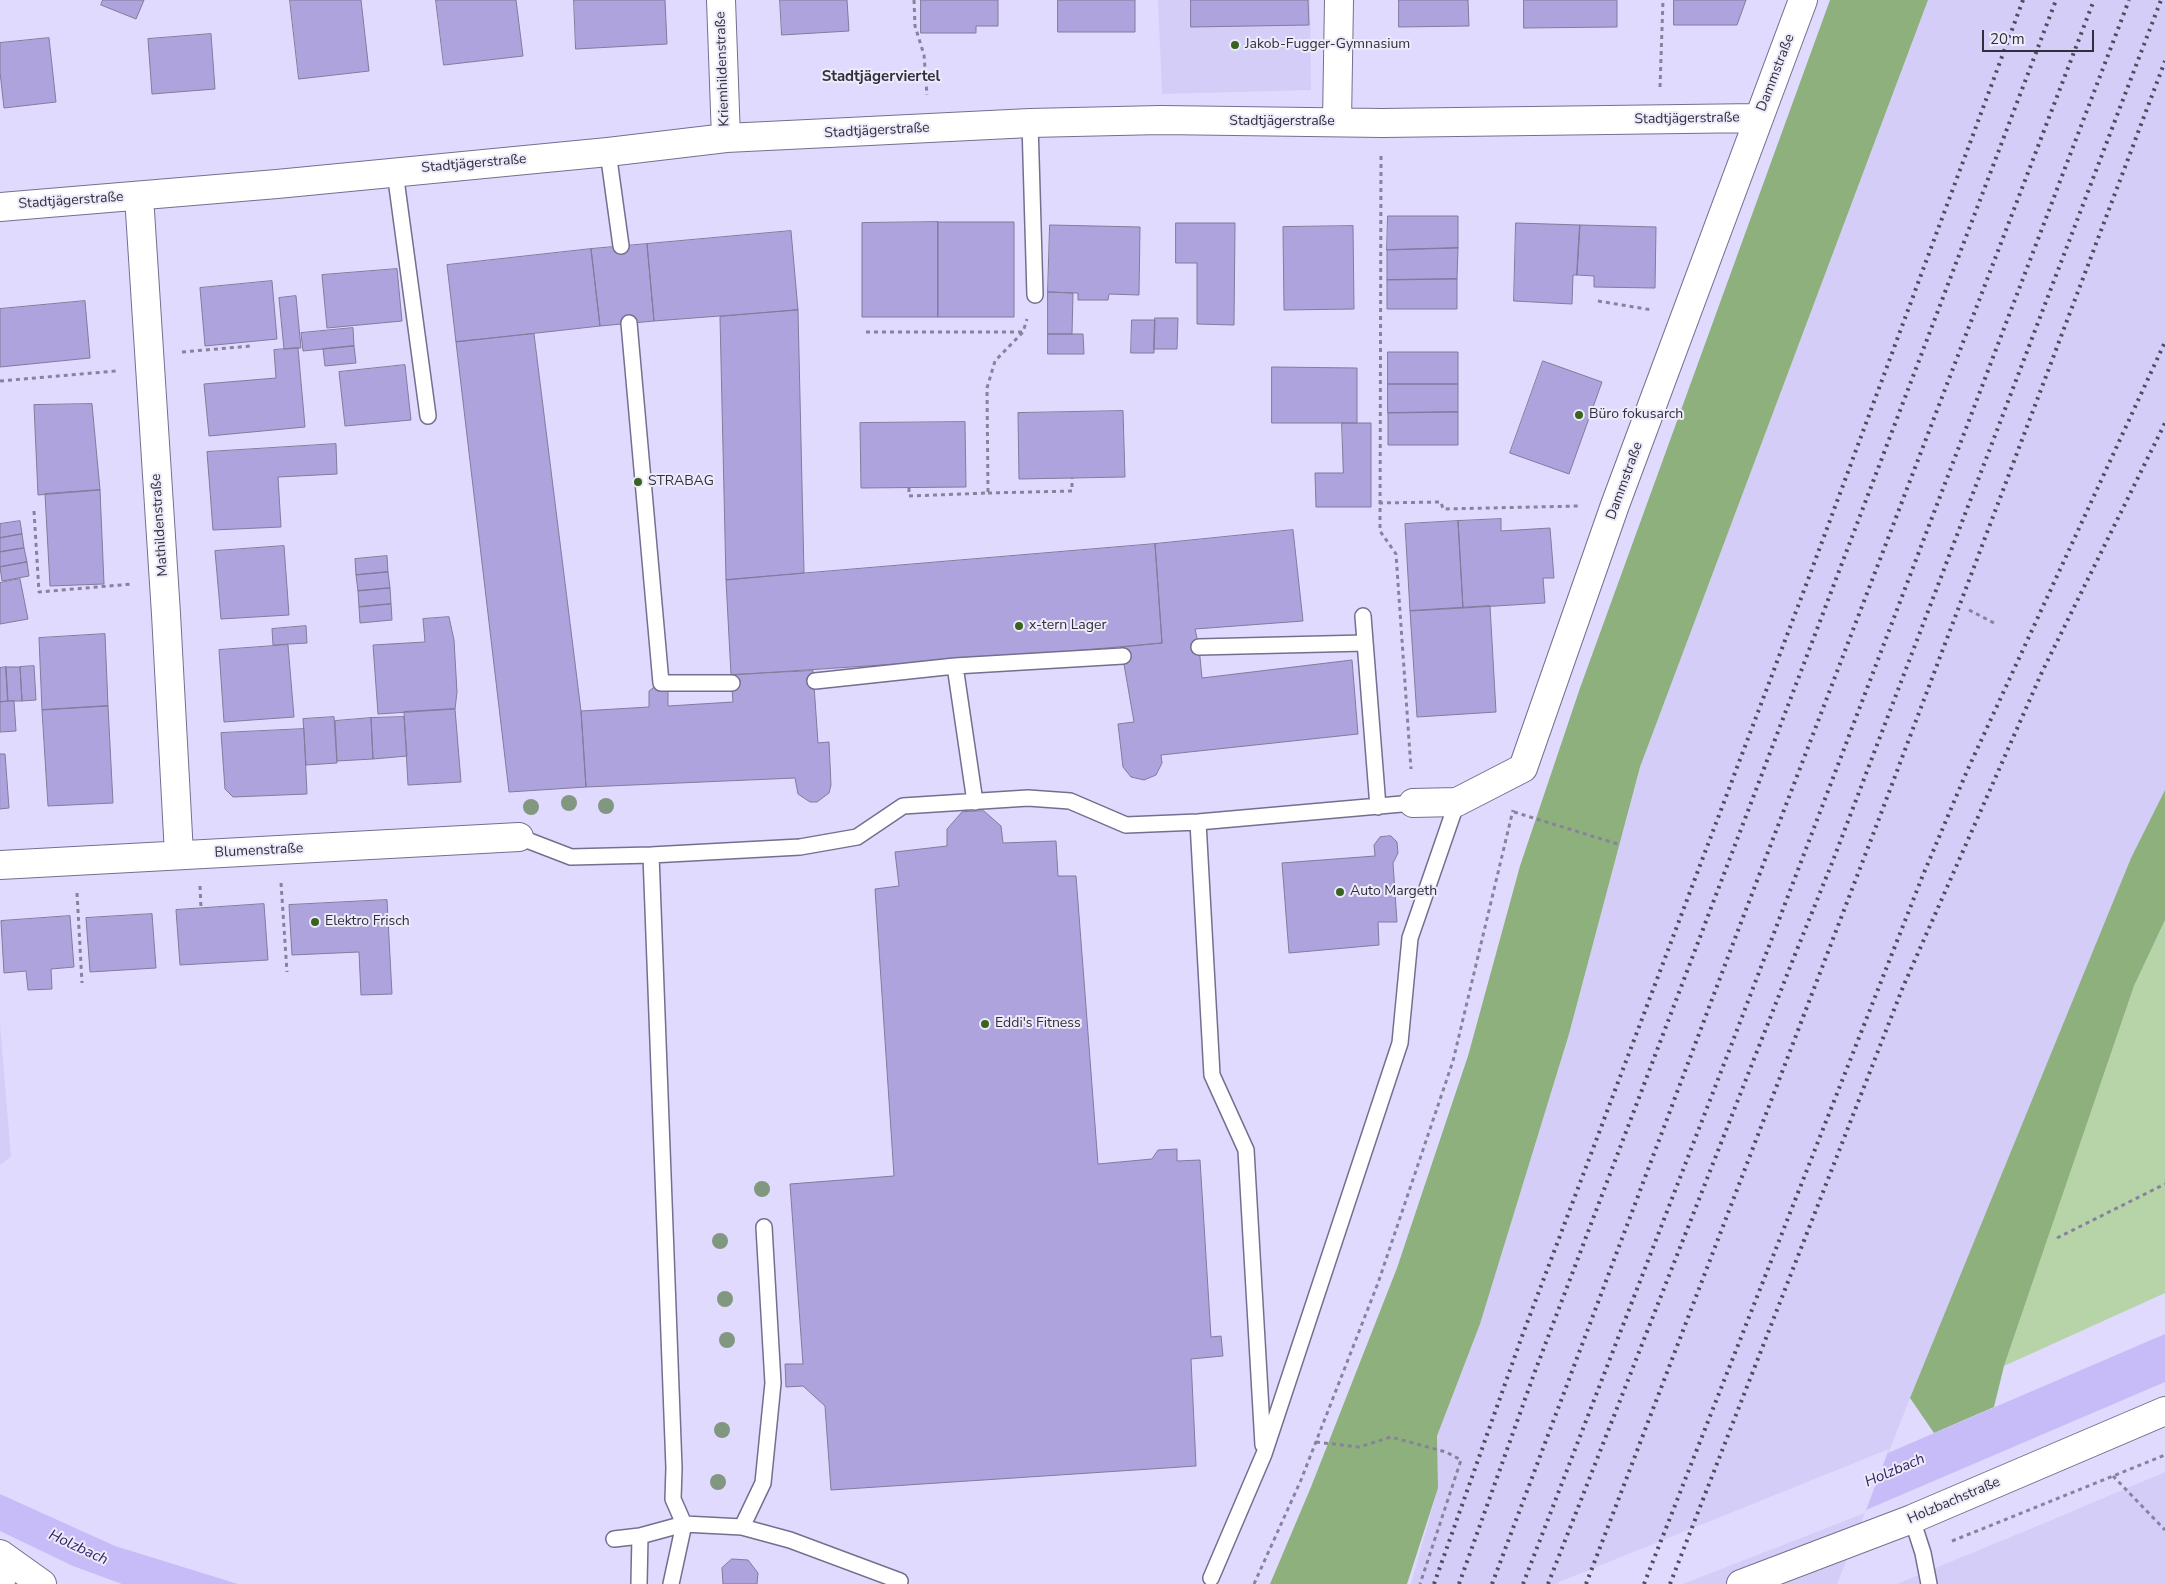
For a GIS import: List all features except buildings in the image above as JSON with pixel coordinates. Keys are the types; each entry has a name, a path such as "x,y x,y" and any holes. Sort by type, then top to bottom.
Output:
{"street":[{"name":"Kriemhildenstraße","path":"721,0 726,138"},
{"path":"1337,122 1339,0"},
{"name":"Dammstraße","path":"1523,768 1615,505 1687,316 1758,118 1803,0"},
{"name":"Stadtjägerstraße","path":"0,206 139,196 608,152 726,138 1030,123 1161,120 1382,123 1758,118"},
{"name":"Mathildenstraße","path":"139,196 164,581 179,854"},
{"path":"1413,803 1457,802 1523,768"},
{"name":"Blumenstraße","path":"0,865 519,837"},
{"name":"Holzbachstraße","path":"1741,1584 1912,1519 2165,1410"},
{"path":"3,1566 42,1584"}],"lane":[{"path":"1030,123 1035,295"},
{"path":"608,152 621,246"},
{"path":"395,172 428,416"},
{"path":"629,323 661,683 732,683"},
{"path":"1363,616 1378,807"},
{"path":"1199,647 1365,643"},
{"path":"815,681 955,666 1123,656"},
{"path":"955,666 975,802"},
{"path":"519,837 571,857 651,855 800,847 857,837 903,806 1028,798 1070,801 1126,825 1198,822 1413,803"},
{"path":"1211,1578 1264,1454 1400,1043 1410,938 1457,802"},
{"path":"1198,822 1212,1075 1246,1150 1264,1454"},
{"path":"651,855 674,1468 673,1499 684,1524 671,1584"},
{"path":"742,1527 762,1483 772,1383 764,1227"},
{"path":"1912,1519 1923,1553 1929,1584"},
{"path":"614,1539 640,1536 684,1524 742,1527 790,1540 900,1581"},
{"path":"639,1584 640,1536"}],"path":[{"path":"914,0 915,26 924,56 931,128"},
{"path":"1659,120 1662,0"},
{"path":"1382,123 1380,531 1396,554 1413,803"},
{"path":"988,493 987,388 995,361 1023,332 1035,295"},
{"path":"1598,301 1687,316"},
{"path":"866,332 1023,332"},
{"path":"0,381 150,362 251,346"},
{"path":"909,488 909,496 1072,490 1072,478"},
{"path":"1379,503 1440,502 1444,509 1615,505"},
{"path":"34,511 39,592 164,581"},
{"path":"1969,610 1994,623"},
{"path":"1254,1584 1316,1442 1378,1283 1453,1061 1523,768"},
{"path":"1513,812 1621,845"},
{"path":"279,849 287,972"},
{"path":"76,860 82,983"},
{"path":"2057,1238 2165,1184"},
{"path":"1316,1442 1359,1446 1391,1437 1446,1452 1461,1460 1420,1584"},
{"path":"1923,1553 2165,1455"},
{"path":"2113,1476 2165,1530"}],"shaded area":[{"name":"Jakob-Fugger-Gymnasium","path":"1158,0 1310,0 1311,90 1162,94"},
{"path":"1928,0 2165,0 2165,790 2131,858 1910,1398 1837,1584 1411,1584 1438,1488 1437,1436 1480,1324 1569,1034 1640,767"},
{"path":"0,1024 11,1157 0,1165"},
{"path":"2165,1472 2165,1584 1897,1584 2054,1519"}],"green space":[{"path":"1830,0 1928,0 1640,767 1569,1034 1480,1324 1437,1436 1438,1488 1407,1584 1270,1584 1311,1487 1397,1268 1468,1056 1520,866 1580,688"},
{"path":"2165,790 2165,920 2134,986 2004,1366 1994,1407 1934,1433 1910,1398 2131,858"},
{"path":"2165,920 2165,1293 2004,1366 2134,986"}],"water":[{"name":"Holzbach","path":"2165,1334 2165,1382 1866,1510 1676,1584 1560,1584 1888,1453"},
{"name":"Holzbach","path":"0,1494 115,1546 238,1584 122,1584 73,1566 0,1531"}],"pier":[{"path":"1889,1449 1865,1513 1683,1584 1557,1584 1559,1582"}],"railway":[{"path":"1434,1584 1521,1339 1806,585 2023,0"},
{"path":"1459,1584 1534,1374 2056,0"},
{"path":"1492,1584 1737,933 2094,0"},
{"path":"1523,1584 1734,1038 2129,0"},
{"path":"1548,1584 1832,863 2161,0"},
{"path":"1586,1584 1877,824 2165,61"},
{"path":"1644,1584 1923,875 1967,771 2165,342"},
{"path":"1670,1584 1903,987 2042,672 2165,423"}],"place":[{"name":"Jakob-Fugger-Gymnasium","path":"1235,45"},
{"name":"Büro fokusarch","path":"1579,415"},
{"name":"STRABAG","path":"638,482"},
{"name":"x-tern Lager","path":"1019,626"},
{"name":"Auto Margeth","path":"1340,892"},
{"name":"Elektro Frisch","path":"315,922"},
{"name":"Eddi's Fitness","path":"985,1024"}],"district":[{"name":"Stadtjägerviertel","path":"881,77"}]}
